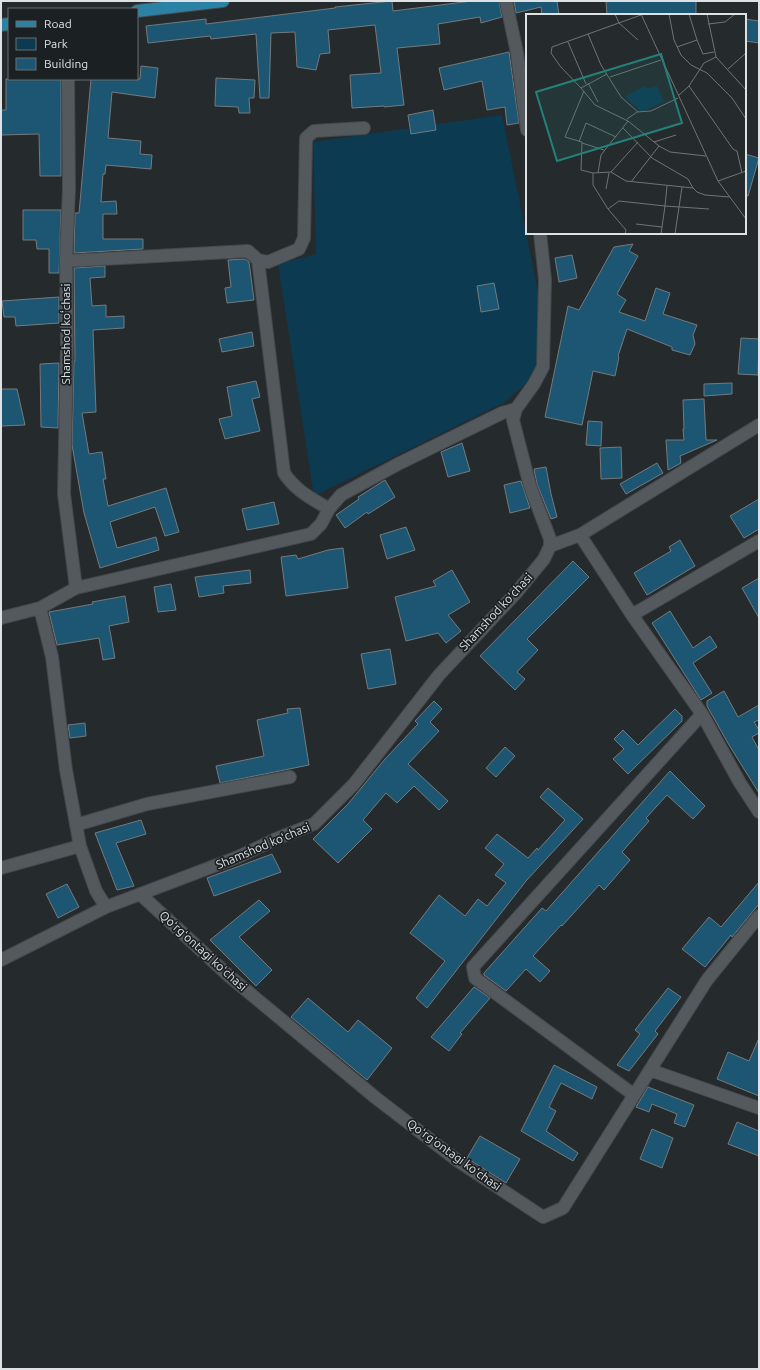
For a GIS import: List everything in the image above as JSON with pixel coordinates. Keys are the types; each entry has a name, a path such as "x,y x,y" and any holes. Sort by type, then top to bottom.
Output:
{"main road":[{"path":"138,11 223,1"}],"street":[{"path":"506,1 518,53 526,121"},
{"name":"Shamshod koʻchasi","path":"68,80 69,188 66,261 64,494 76,588"},
{"path":"66,261 248,251 258,260 268,262 299,249 304,238 306,138 314,132 364,128"},
{"path":"540,234 545,279 543,367 534,384 516,409 513,420 528,478 550,539 550,546 580,535 759,425"},
{"path":"258,260 284,473 291,484 305,495 329,509"},
{"path":"1,618 40,608 76,588 312,534 321,524 329,509 341,494 502,413 516,409"},
{"path":"580,535 632,615 702,714 740,783 759,812"},
{"path":"632,615 759,541"},
{"name":"Shamshod koʻchasi","path":"1,960 106,906 238,857 278,838 314,824 354,784 438,675 457,653 516,593 544,559 550,546"},
{"path":"40,608 52,657 66,770 80,846 96,891 106,906"},
{"path":"634,1096 475,978 473,967 702,714"},
{"path":"76,825 147,804 290,777"},
{"path":"1,868 80,846"},
{"name":"Qoʻrgʻontagi koʻchasi","path":"140,894 229,976 376,1098 458,1161 543,1217 562,1208 708,980 759,916"},
{"path":"650,1070 759,1108"}],"green space":[{"path":"502,115 538,292 538,362 530,380 505,402 314,496 278,264 316,254 313,142"}],"building":[{"path":"392,1 393,11 472,1 499,1 502,17 481,23 480,17 438,24 440,44 397,48 404,105 384,107 352,108 350,75 381,73 375,25 328,30 330,53 320,54 316,70 297,67 295,32 271,33 269,98 260,98 256,34 211,39 210,36 148,43 146,26 206,19 206,24"},
{"path":"514,1 557,1 559,14 542,14 541,7 516,13"},
{"path":"606,1 696,1 696,14 607,14"},
{"path":"746,19 759,21 759,43 746,41"},
{"path":"509,52 519,123 507,125 505,107 487,110 482,81 444,90 439,68"},
{"path":"141,66 158,68 155,98 112,92 108,138 141,141 140,154 152,155 151,169 106,165 105,174 103,174 101,202 116,201 117,214 103,214 103,239 143,239 143,249 74,253 75,213 79,213 91,80 140,79"},
{"path":"216,78 255,80 254,98 249,98 250,113 239,113 238,107 215,106"},
{"path":"6,79 61,80 61,176 40,176 39,134 1,135 1,110 6,110"},
{"path":"433,110 436,130 411,134 408,115"},
{"path":"746,154 759,158 748,196 746,195"},
{"path":"23,210 61,210 59,273 49,273 49,249 37,249 36,240 23,240"},
{"path":"633,244 629,251 638,256 617,294 626,300 619,312 645,321 656,288 670,293 663,314 697,325 693,335 695,344 690,355 672,350 672,347 627,329 618,356 615,376 593,371 582,425 545,417 568,306 579,310 614,247"},
{"path":"572,255 577,278 559,282 555,258"},
{"path":"245,259 249,262 254,300 227,303 225,288 231,287 228,260"},
{"path":"105,266 105,277 90,278 92,306 106,305 106,317 124,316 124,328 93,330 96,412 82,413 89,454 102,452 106,479 103,479 108,506 166,488 179,532 165,536 155,507 110,522 117,548 156,537 159,550 100,568 84,513 72,445 75,361 74,268"},
{"path":"494,283 499,309 481,312 477,286"},
{"path":"59,297 59,323 16,326 15,317 4,317 2,301"},
{"path":"252,332 254,346 222,352 219,339"},
{"path":"741,338 759,339 758,375 738,374"},
{"path":"59,363 58,428 41,427 40,364"},
{"path":"256,381 260,397 252,399 260,431 225,439 219,419 232,416 227,387"},
{"path":"732,383 732,394 704,396 704,384"},
{"path":"1,389 17,389 25,425 1,426"},
{"path":"704,399 706,440 717,440 680,456 681,463 668,470 666,440 684,440 683,400"},
{"path":"588,421 602,422 601,446 586,445"},
{"path":"462,443 470,471 448,477 441,452"},
{"path":"621,447 622,478 601,479 600,448"},
{"path":"657,463 663,473 626,494 620,484"},
{"path":"546,467 557,517 551,519 537,484 534,469"},
{"path":"385,480 395,497 368,514 367,512 345,528 336,515 359,499 358,497"},
{"path":"521,481 530,508 510,513 504,485"},
{"path":"759,499 759,529 744,538 730,516"},
{"path":"274,502 279,524 247,530 242,509"},
{"path":"406,527 415,550 387,559 380,535"},
{"path":"680,540 695,566 647,595 634,573 671,551 669,547"},
{"path":"343,548 348,588 286,596 281,557 296,555 298,559 328,550"},
{"path":"573,561 589,577 527,639 538,650 517,672 525,679 515,690 480,656"},
{"path":"250,570 251,583 223,586 224,593 199,597 195,577"},
{"path":"452,570 470,602 448,615 461,631 446,643 438,633 406,641 395,597 436,586 433,581"},
{"path":"759,578 759,618 742,588"},
{"path":"171,584 176,610 158,612 154,587"},
{"path":"125,596 129,622 109,626 115,658 103,660 99,638 57,645 49,612 93,604 92,602"},
{"path":"670,611 693,648 710,636 717,647 693,663 712,693 701,700 652,623"},
{"path":"390,649 396,684 368,689 361,654"},
{"path":"724,691 738,717 759,705 759,720 754,722 759,730 759,733 752,737 759,750 759,793 707,706 707,701"},
{"path":"434,701 442,709 430,722 439,731 408,764 448,801 439,810 414,786 397,803 386,793 363,820 372,829 338,863 313,839 348,804 385,759 418,724 415,721"},
{"path":"300,708 309,765 220,783 216,766 264,756 257,720 288,713 287,709"},
{"path":"675,709 682,716 682,721 628,774 613,759 624,749 614,739 623,730 638,745"},
{"path":"85,723 86,736 70,738 68,725"},
{"path":"505,747 515,756 496,777 486,768"},
{"path":"670,771 705,806 693,819 667,795 646,818 649,821 622,852 630,860 604,890 599,885 533,956 550,971 540,982 526,969 506,991 484,975 484,973 542,908 546,911"},
{"path":"548,788 583,819 526,881 427,1008 416,998 445,961 410,933 439,895 465,916 478,899 487,906 506,883 495,875 504,864 485,848 497,834 528,858 537,848 538,850 565,820 540,797"},
{"path":"141,820 146,834 116,843 134,886 117,890 95,833"},
{"path":"272,854 281,872 214,896 207,878"},
{"path":"759,882 759,904 705,967 682,949 709,917 721,927"},
{"path":"67,884 79,907 58,918 46,894"},
{"path":"259,900 270,911 239,937 272,970 256,986 210,940"},
{"path":"474,987 490,998 460,1033 462,1034 449,1051 431,1037"},
{"path":"668,988 681,997 655,1031 658,1034 629,1071 617,1065 640,1034 635,1030"},
{"path":"308,998 348,1032 358,1020 392,1048 367,1080 291,1017"},
{"path":"759,1038 759,1096 717,1079 728,1052 749,1061"},
{"path":"554,1065 597,1087 592,1099 561,1083 549,1107 556,1111 546,1131 578,1153 573,1161 521,1131"},
{"path":"648,1087 694,1105 685,1127 674,1123 677,1114 652,1104 649,1112 636,1107"},
{"path":"737,1122 759,1131 759,1156 728,1144"},
{"path":"652,1129 673,1138 662,1168 640,1159"},
{"path":"480,1136 520,1159 506,1183 467,1158"}]}
